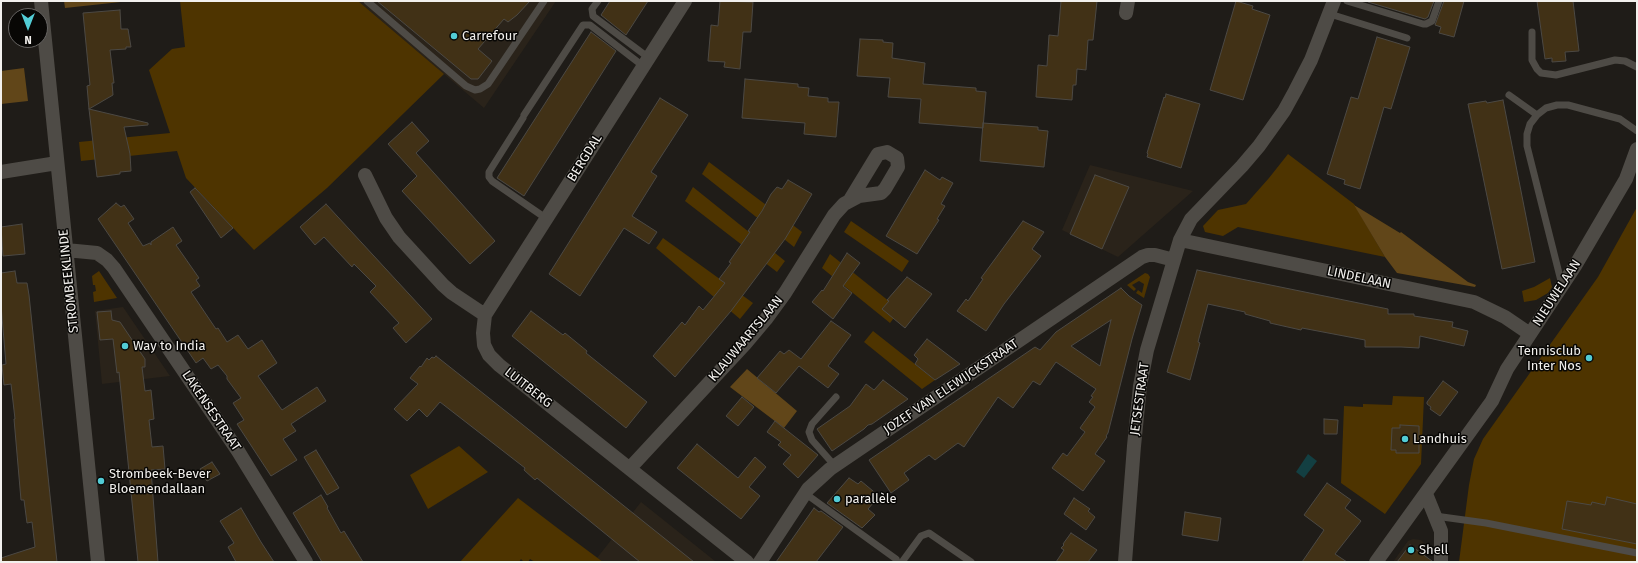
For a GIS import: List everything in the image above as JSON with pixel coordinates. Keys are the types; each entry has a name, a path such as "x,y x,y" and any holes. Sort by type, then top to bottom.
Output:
{"street":[{"name":"STROMBEEKLINDE","path":"41,1 98,562"},
{"name":"BERGDAL","path":"485,316 685,1"},
{"path":"1180,240 1191,219 1242,166 1259,146 1284,111 1296,91 1311,60 1332,8"},
{"name":"NIEUWELAAN","path":"1376,562 1492,401 1507,369 1589,243 1626,179 1637,149"},
{"path":"1,172 57,163"},
{"name":"NIEUWELAAN","path":"1626,179 1637,167"},
{"path":"365,175 386,218 399,237 452,294 485,316"},
{"name":"KLAUWAARTSLAAN","path":"630,468 740,350 766,319 785,293 834,215 850,200"},
{"name":"JETSESTRAAT","path":"1125,562 1140,386 1148,350 1180,240"},
{"name":"LINDELAAN","path":"1180,240 1474,302 1505,317 1530,334"},
{"name":"LAKENSESTRAAT","path":"66,250 96,253 107,260 114,268 238,451 306,562"},
{"name":"JOZEF VAN ELEWIJCKSTRAAT","path":"760,562 806,494 818,479 835,466 1142,257 1155,255 1174,260"},
{"name":"LUITBERG","path":"485,316 483,333 484,345 489,355 499,365 747,562"},
{"path":"1426,494 1442,537 1441,562"}],"lane":[{"path":"367,1 466,86 475,90 488,84 544,1"},
{"path":"598,1 592,9 593,16 646,62"},
{"path":"1347,1 1423,24 1426,24 1432,20 1439,1"},
{"path":"1332,8 1407,38"},
{"path":"547,219 492,181 489,177 489,172 523,116 582,25 590,25 646,62"},
{"path":"1532,32 1532,60 1541,73 1556,75 1616,60 1625,61 1637,67"},
{"path":"1509,95 1536,114"},
{"path":"1562,285 1527,146 1527,134 1530,124 1536,114 1546,108 1557,105 1568,106 1620,119 1637,131"},
{"path":"835,466 812,440 809,432 812,424 836,397"},
{"path":"806,494 899,561 921,536 929,533 971,562"},
{"path":"1435,516 1486,523 1637,553"}],"shaded area":[{"path":"64,1 130,1 65,8"},
{"path":"180,1 358,1 444,74 327,188 254,250 186,178 177,151 81,161 79,142 170,133 149,70 172,49 185,47"},
{"path":"358,1 556,1 484,108"},
{"path":"24,68 28,101 1,104 1,71"},
{"path":"1288,154 1354,204 1385,257 1238,227 1223,236 1205,232 1203,226 1218,210 1246,204"},
{"path":"709,162 802,232 794,247 702,174"},
{"path":"1090,165 1193,191 1118,257 1062,230"},
{"path":"693,187 785,261 777,272 685,201"},
{"path":"1354,205 1400,233 1401,232 1468,282 1476,285 1475,287 1397,273 1385,257"},
{"name":"Tennisclub Inter Nos","path":"1637,207 1637,562 1459,562 1469,485 1474,459 1483,439 1598,277"},
{"path":"851,221 909,261 902,272 844,232"},
{"path":"663,238 753,303 740,319 656,248"},
{"path":"830,254 900,310 890,323 822,268"},
{"path":"99,271 117,298 94,302 93,292 96,291 95,285 93,285 92,276"},
{"path":"1145,273 1150,277 1144,298 1136,293 1138,290 1142,293 1144,284 1139,281 1132,285 1136,289 1134,291 1127,285"},
{"path":"1550,278 1552,287 1548,293 1536,300 1524,302 1522,291 1534,287"},
{"path":"123,307 170,376 102,384 95,311"},
{"path":"873,331 935,380 922,389 864,342"},
{"path":"747,369 797,411 784,428 730,387"},
{"path":"1393,396 1424,397 1421,464 1385,514 1341,483 1344,406 1363,407 1363,404 1392,405"},
{"path":"459,446 488,472 428,509 410,475"},
{"path":"518,498 603,562 535,562 530,559 528,562 524,562 521,559 519,562 460,562"},
{"path":"641,502 717,562 603,562 597,558"},
{"path":"1413,539 1421,540 1426,545 1425,562 1393,562 1408,541"}],"water":[{"path":"1308,454 1317,461 1304,478 1296,472"}],"building":[{"name":"Carrefour","path":"377,1 530,1 508,22 504,19 478,49 492,61 478,79 471,79"},
{"path":"610,1 648,1 626,35 601,15"},
{"path":"720,1 753,2 751,32 743,32 740,69 724,67 725,62 708,61 711,25 718,26"},
{"path":"1061,1 1097,1 1093,40 1088,40 1086,70 1077,69 1076,85 1073,85 1072,100 1036,97 1038,65 1047,66 1049,35 1058,36"},
{"path":"1236,1 1253,6 1252,9 1270,15 1243,100 1210,90"},
{"path":"1368,1 1434,1 1428,17 1425,19"},
{"path":"1444,1 1464,1 1454,37 1439,33 1441,27 1435,25"},
{"path":"1537,1 1573,1 1579,51 1565,52 1566,61 1552,62 1552,58 1545,59"},
{"path":"120,10 121,29 128,29 131,47 126,47 126,49 110,50 114,83 112,83 113,95 89,109 87,86 90,85 83,13"},
{"path":"591,32 616,51 524,196 497,178"},
{"path":"1377,37 1410,47 1391,109 1384,107 1360,189 1344,184 1345,180 1327,174 1351,97 1358,99"},
{"path":"860,39 883,40 883,42 893,43 892,58 925,63 923,84 976,88 976,91 986,92 983,128 919,123 921,99 888,97 890,78 857,76"},
{"path":"745,79 798,84 798,87 809,88 808,96 828,98 828,102 839,102 836,137 804,134 805,123 742,118"},
{"path":"1166,94 1200,104 1181,168 1147,157"},
{"path":"660,98 688,115 651,172 657,176 632,216 657,232 649,244 624,228 580,296 549,274"},
{"path":"1503,100 1535,262 1502,269 1468,104"},
{"path":"89,109 148,123 148,125 124,127 130,154 131,171 97,177"},
{"path":"412,122 429,141 416,153 495,241 470,264 402,191 417,176 388,144"},
{"path":"983,123 1038,127 1038,130 1048,131 1044,167 980,161"},
{"path":"925,170 940,180 942,177 953,183 941,204 945,206 937,219 939,220 917,254 886,236"},
{"path":"1095,175 1129,187 1102,249 1070,234"},
{"path":"788,180 812,194 785,239 731,311 675,377 653,356 682,322 685,325 699,306 703,310 725,283 719,279 731,263 729,262 750,232 748,231 762,211 771,194 777,187 782,189"},
{"path":"195,188 233,228 221,238 190,192"},
{"path":"116,203 121,207 124,205 134,219 128,223 143,246 150,243 151,245 151,242 173,227 182,241 176,245 199,278 196,280 200,286 191,292 216,329 218,328 227,342 238,335 248,349 262,340 277,363 258,376 282,410 317,387 326,401 291,424 296,431 283,439 297,460 271,476 237,424 244,420 233,403 241,398 227,379 227,376 218,365 211,369 203,358 196,363 98,219"},
{"path":"326,204 432,319 406,343 393,328 399,323 370,292 376,286 354,264 352,267 324,237 315,245 300,227"},
{"path":"1023,221 1044,232 1032,249 1041,256 1004,304 986,331 957,311 966,299 968,301 983,279 981,278"},
{"path":"22,224 25,254 3,256 1,227"},
{"path":"847,253 860,263 843,286 852,293 833,319 812,302 822,290 823,291"},
{"path":"1197,270 1388,309 1388,314 1414,314 1414,316 1453,322 1452,327 1468,331 1464,346 1420,336 1419,348 1365,347 1365,340 1302,328 1301,330 1270,323 1270,321 1245,314 1245,312 1208,304 1198,342 1200,343 1190,380 1167,372"},
{"path":"15,271 17,283 27,283 29,295 57,562 1,562 1,558 35,547 32,522 27,523 24,500 21,500 11,384 4,385 2,365 6,364 1,305 1,273"},
{"path":"907,277 932,294 905,328 882,309 889,301 887,300"},
{"path":"1121,288 1142,305 1106,436 1107,437 1095,454 1105,461 1083,491 1052,468 1063,453 1067,456 1085,432 1080,428 1095,407 1089,402 1096,389 1056,362 1040,385 1033,381 1013,408 998,397 964,447 958,443 935,460 929,455 904,473 909,480 891,493 869,460 1035,347 1040,350 1056,332","holes":["1111,320 1100,366 1071,346"]},
{"path":"111,311 112,320 120,322 145,359 145,367 142,367 145,391 151,390 154,419 149,420 152,447 163,446 165,469 151,470 158,562 138,562 119,372 117,373 113,339 100,340 97,312"},
{"path":"531,311 563,335 565,333 587,351 586,353 647,402 626,428 512,336"},
{"path":"831,321 851,335 828,366 839,374 828,388 799,366 776,393 757,378 780,351 784,354 789,350 801,359"},
{"path":"927,339 960,364 935,380 915,364 918,359 914,355"},
{"path":"436,356 694,562 640,562 537,478 535,480 524,470 525,468 440,402 427,417 419,409 407,421 394,409 418,384 410,378 420,366 421,367 427,358 429,360"},
{"path":"883,380 908,399 832,451 817,429 850,406 866,384 874,390"},
{"path":"1443,381 1458,392 1440,416 1430,409 1431,407 1427,404 1427,402"},
{"path":"742,397 754,407 738,426 726,416"},
{"path":"1324,419 1338,420 1337,434 1324,434"},
{"path":"775,421 818,455 798,478 783,464 791,455 778,445 781,442 767,432"},
{"name":"Landhuis","path":"1400,425 1419,426 1419,453 1396,453 1396,450 1391,450 1392,428 1400,428"},
{"path":"697,444 738,478 755,457 766,467 749,487 760,496 741,519 677,468"},
{"path":"316,450 339,488 327,495 304,457"},
{"path":"212,462 220,474 207,481 200,469"},
{"path":"849,478 858,484 861,481 879,496 868,509 875,515 862,528 827,503"},
{"path":"1327,483 1351,500 1345,508 1361,521 1335,554 1347,562 1302,562 1324,530 1304,515"},
{"path":"321,495 341,533 344,531 363,562 322,562 293,513"},
{"path":"1607,497 1637,504 1637,544 1562,529 1567,501 1591,505 1592,502 1605,505"},
{"path":"1074,498 1090,509 1088,511 1095,517 1086,530 1064,514"},
{"path":"241,508 274,562 236,562 228,547 234,543 220,521"},
{"path":"814,508 819,512 821,511 843,527 816,562 776,562"},
{"path":"1185,512 1221,518 1218,541 1182,535"},
{"path":"1071,533 1097,550 1088,562 1056,562 1064,550 1061,548 1064,545 1063,544"},
{"name":"Shell","path":"1410,545 1432,561 1432,562 1397,562"}],"place":[{"name":"Carrefour","path":"454,36"},
{"name":"Way to India","path":"125,346"},
{"name":"Tennisclub Inter Nos","path":"1589,358"},
{"name":"Landhuis","path":"1405,439"},
{"name":"Strombeek-Bever Bloemendallaan","path":"101,481"},
{"name":"parallèle","path":"837,499"},
{"name":"Shell","path":"1411,550"}]}
